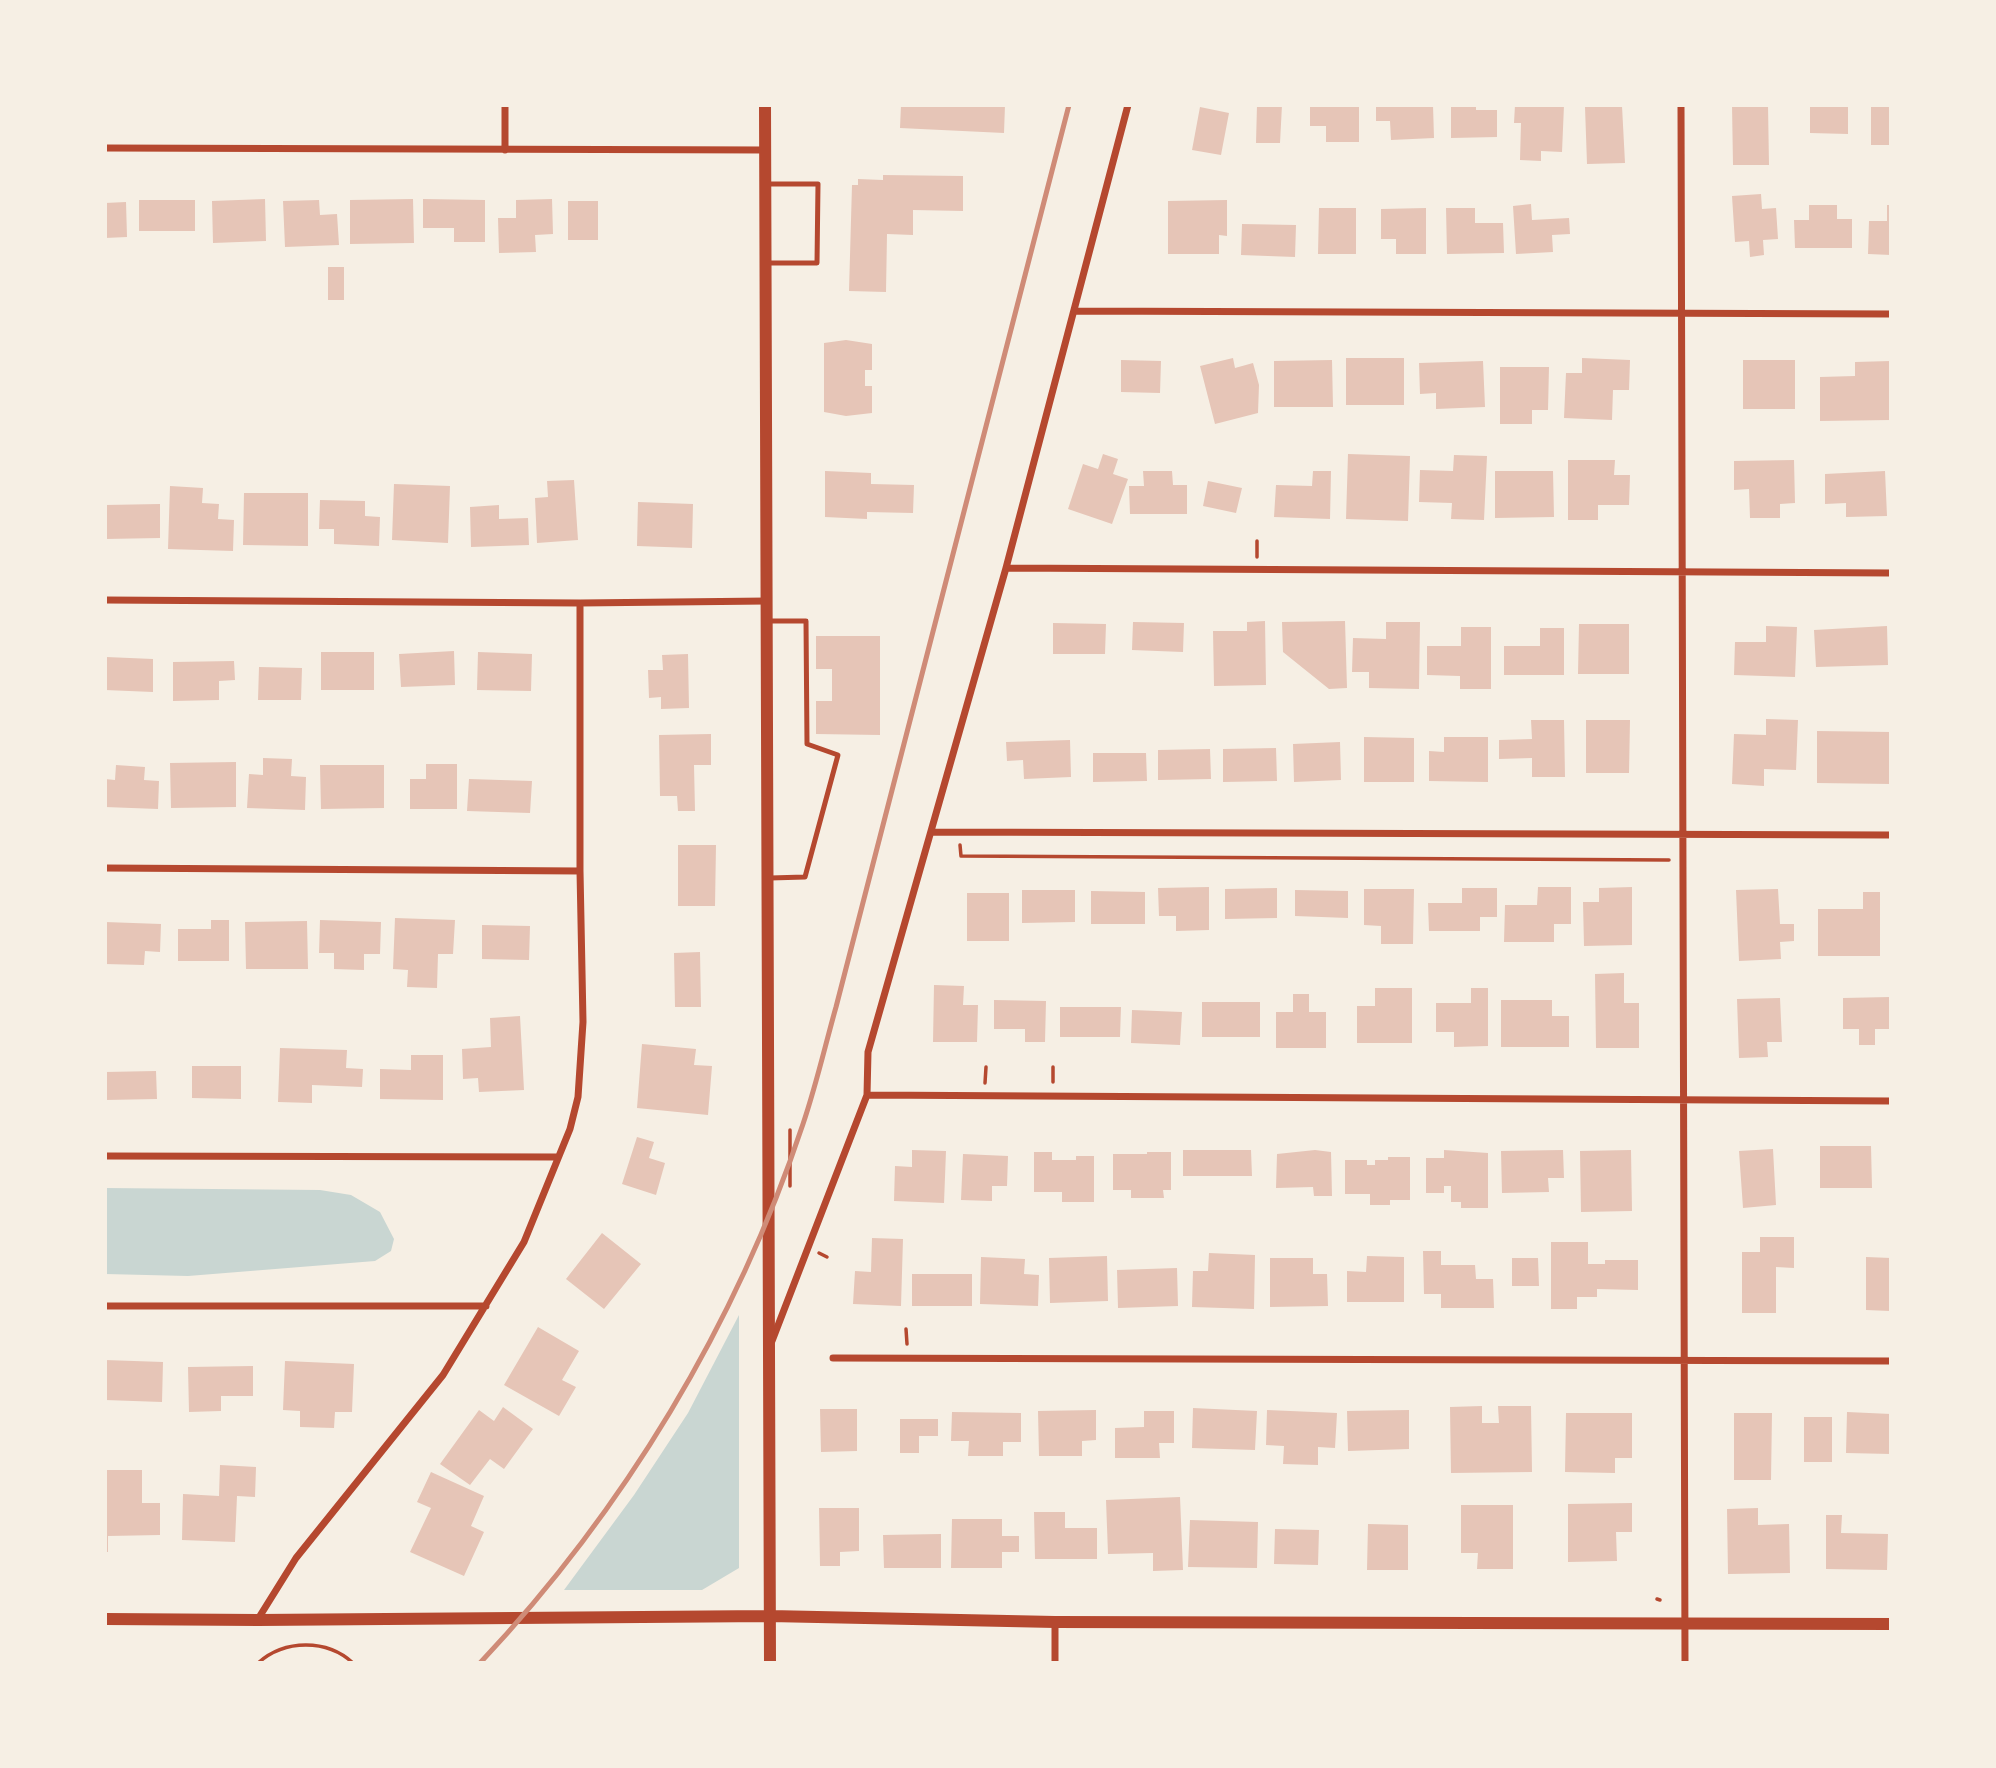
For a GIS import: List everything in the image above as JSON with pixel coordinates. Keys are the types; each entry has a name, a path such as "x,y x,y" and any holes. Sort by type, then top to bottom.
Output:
{"street":[{"path":"505,105 505,150"},
{"path":"765,105 770,1663"},
{"path":"768,1352 867,1095 868,1052 1006,568 1128,105"},
{"path":"1681,105 1685,1663"},
{"path":"105,148 765,150"},
{"path":"1075,310 1891,314"},
{"path":"1006,568 1891,573"},
{"path":"105,600 580,603 767,601"},
{"path":"258,1620 296,1558 443,1375 523,1241 570,1129 578,1097 583,1022 580,603"},
{"path":"932,832 1891,835"},
{"path":"105,868 580,871"},
{"path":"867,1095 1891,1101"},
{"path":"105,1156 558,1157"},
{"path":"105,1306 486,1306"},
{"path":"833,1358 1891,1362"},
{"path":"105,1619 770,1616 1055,1622 1891,1624"},
{"path":"1055,1622 1055,1663"}],"lane":[{"path":"765,184 818,184 817,263 766,263"},
{"path":"767,621 806,621 807,744 838,755 805,877 768,878"}],"path":[{"path":"960,832 961,856 1665,860"},
{"path":"790,1130 790,1186"},
{"path":"258,1663 275,1651 291,1646 310,1645 326,1647 342,1654 353,1663"}],"shaded area":[{"path":"105,1188 320,1190 351,1195 380,1212 394,1239 391,1251 375,1261 188,1276 105,1274"},
{"path":"739,1315 739,1568 702,1590 564,1590 634,1495 688,1413"}],"building":[{"path":"901,105 1005,105 1004,133 900,128"},
{"path":"1257,105 1282,105 1280,143 1256,143"},
{"path":"1310,105 1359,105 1359,142 1326,142 1326,126 1310,126"},
{"path":"1376,105 1433,105 1434,138 1391,140 1390,121 1376,121"},
{"path":"1451,105 1476,105 1476,110 1497,110 1497,137 1451,138"},
{"path":"1515,105 1564,105 1562,152 1541,151 1541,161 1520,160 1521,123 1514,123"},
{"path":"1732,105 1768,105 1769,165 1733,165"},
{"path":"1810,105 1848,105 1848,134 1810,133"},
{"path":"1871,105 1891,105 1891,145 1871,145"},
{"path":"1622,106 1625,163 1587,164 1585,107"},
{"path":"1200,107 1229,113 1221,155 1192,150"},
{"path":"883,175 963,176 963,211 913,210 913,235 887,234 886,292 849,291 852,185 858,185 858,179 883,180"},
{"path":"1761,194 1762,209 1776,208 1778,239 1763,240 1764,255 1750,257 1749,241 1735,242 1732,196"},
{"path":"265,199 266,241 213,243 212,201"},
{"path":"413,199 414,243 350,244 350,200"},
{"path":"423,199 485,200 485,242 454,242 454,228 423,228"},
{"path":"552,199 553,234 535,235 536,252 499,253 498,218 516,218 516,200"},
{"path":"139,200 195,200 195,231 139,231"},
{"path":"319,200 320,215 337,214 339,245 285,247 283,201"},
{"path":"1227,200 1227,236 1219,235 1219,254 1168,254 1168,201"},
{"path":"568,201 598,201 598,240 568,240"},
{"path":"126,202 127,237 105,238 105,203"},
{"path":"1531,204 1532,220 1569,218 1570,234 1552,235 1553,252 1516,254 1513,206"},
{"path":"1809,205 1837,205 1837,219 1852,219 1852,248 1795,248 1794,220 1809,220"},
{"path":"1887,205 1891,205 1891,255 1868,254 1869,221 1887,221"},
{"path":"1319,208 1356,208 1356,254 1318,254"},
{"path":"1426,208 1426,254 1396,254 1396,239 1381,239 1381,209"},
{"path":"1446,208 1475,208 1475,223 1503,223 1504,253 1447,254"},
{"path":"1242,224 1296,225 1295,257 1241,255"},
{"path":"328,267 344,267 344,300 328,300"},
{"path":"846,340 872,344 872,370 865,370 865,386 872,386 872,413 846,416 824,412 824,343"},
{"path":"1233,358 1235,368 1253,363 1259,385 1258,413 1215,424 1200,366"},
{"path":"1346,358 1404,358 1404,405 1346,405"},
{"path":"1582,358 1630,360 1629,390 1613,390 1612,420 1564,418 1566,373 1582,373"},
{"path":"1121,360 1161,361 1160,393 1121,392"},
{"path":"1332,360 1333,407 1274,407 1274,361"},
{"path":"1743,360 1795,360 1795,409 1743,409"},
{"path":"1483,361 1485,407 1436,409 1436,393 1420,394 1419,363"},
{"path":"1891,361 1891,420 1820,421 1820,377 1855,376 1855,362"},
{"path":"1500,367 1549,367 1548,410 1532,410 1532,424 1500,424"},
{"path":"1103,454 1118,459 1113,474 1128,479 1112,524 1068,509 1083,464 1098,469"},
{"path":"1348,454 1410,456 1408,521 1346,519"},
{"path":"1454,455 1487,456 1484,520 1451,519 1452,503 1419,502 1420,470 1453,471"},
{"path":"1568,460 1615,460 1614,475 1630,475 1629,505 1598,505 1598,520 1568,520"},
{"path":"1794,460 1795,503 1780,504 1780,518 1750,518 1749,489 1734,490 1734,461"},
{"path":"825,471 871,473 871,484 914,485 913,513 867,512 867,519 825,517"},
{"path":"1143,471 1172,471 1173,485 1187,485 1187,514 1130,514 1129,486 1144,486"},
{"path":"1313,471 1331,471 1330,519 1274,517 1276,485 1312,486"},
{"path":"1495,471 1553,471 1554,517 1495,518"},
{"path":"1885,471 1887,516 1846,517 1846,503 1825,504 1825,474"},
{"path":"574,480 578,540 537,543 535,498 548,497 547,481"},
{"path":"1208,481 1242,488 1236,513 1203,506"},
{"path":"394,484 450,486 448,543 392,540"},
{"path":"170,486 203,488 202,503 219,504 218,519 234,520 233,551 168,549"},
{"path":"244,493 308,493 308,546 243,545"},
{"path":"320,500 365,501 365,516 380,517 379,546 334,544 334,529 319,529"},
{"path":"638,502 693,504 692,548 637,546"},
{"path":"160,504 160,538 105,539 105,505"},
{"path":"499,505 499,519 528,518 529,545 471,547 470,507"},
{"path":"1265,621 1266,685 1214,686 1213,631 1247,631 1247,622"},
{"path":"1345,621 1347,688 1329,689 1283,652 1282,622"},
{"path":"1133,622 1184,623 1183,652 1132,650"},
{"path":"1386,622 1420,622 1419,689 1369,688 1369,672 1352,672 1353,638 1386,639"},
{"path":"1053,623 1106,624 1105,654 1053,654"},
{"path":"1579,624 1629,624 1629,674 1578,674"},
{"path":"1766,626 1797,627 1795,677 1734,675 1735,642 1766,642"},
{"path":"1887,626 1888,665 1816,667 1814,630"},
{"path":"1461,627 1491,627 1491,689 1460,689 1460,676 1427,675 1427,646 1461,646"},
{"path":"1540,628 1564,628 1564,675 1504,675 1504,646 1540,646"},
{"path":"816,636 880,636 880,735 816,734 816,701 832,701 832,669 816,669"},
{"path":"454,651 455,685 401,687 399,654"},
{"path":"321,652 374,652 374,690 321,690"},
{"path":"478,652 532,654 531,691 477,690"},
{"path":"688,654 689,708 661,709 661,697 649,698 648,670 663,670 662,655"},
{"path":"106,657 153,659 153,692 105,690"},
{"path":"234,661 235,680 219,681 219,700 173,701 173,662"},
{"path":"259,667 302,668 301,700 258,700"},
{"path":"1766,719 1798,720 1796,770 1764,769 1764,786 1732,784 1734,734 1766,735"},
{"path":"1531,720 1564,720 1565,777 1532,777 1532,758 1499,759 1499,740 1532,739"},
{"path":"1586,720 1630,720 1629,773 1586,773"},
{"path":"1817,731 1891,732 1891,784 1817,783"},
{"path":"711,734 711,765 694,765 695,811 678,811 677,796 660,796 659,735"},
{"path":"1364,737 1414,738 1414,782 1364,782"},
{"path":"1444,737 1488,737 1488,782 1429,781 1429,751 1444,752"},
{"path":"1070,740 1071,777 1024,779 1023,760 1007,761 1006,742"},
{"path":"1340,742 1341,780 1294,782 1293,744"},
{"path":"1276,748 1277,781 1223,782 1223,749"},
{"path":"1210,749 1211,779 1158,780 1158,750"},
{"path":"1093,753 1146,753 1147,781 1093,782"},
{"path":"263,758 292,759 291,776 306,777 305,810 247,808 249,774 263,775"},
{"path":"236,762 236,807 171,808 170,763"},
{"path":"426,764 457,764 457,809 410,809 410,779 426,779"},
{"path":"116,765 145,767 144,780 159,781 158,809 105,807 105,779 115,780"},
{"path":"320,765 384,765 384,808 321,809"},
{"path":"469,779 532,781 530,813 467,811"},
{"path":"678,845 716,845 715,906 678,906"},
{"path":"1209,887 1209,930 1176,931 1176,916 1159,916 1158,888"},
{"path":"1538,887 1571,887 1571,924 1554,924 1554,942 1504,942 1505,905 1537,905"},
{"path":"1632,887 1632,945 1584,946 1583,902 1599,902 1599,888"},
{"path":"1277,888 1277,918 1225,919 1225,889"},
{"path":"1462,888 1497,888 1497,917 1480,917 1480,931 1429,931 1428,903 1462,903"},
{"path":"1364,889 1414,889 1413,944 1381,944 1381,926 1364,925"},
{"path":"1778,889 1780,924 1794,924 1794,941 1780,942 1781,959 1739,961 1736,890"},
{"path":"1022,890 1075,890 1075,922 1022,923"},
{"path":"1295,890 1348,891 1348,918 1295,916"},
{"path":"1091,891 1145,892 1145,924 1091,924"},
{"path":"1863,892 1880,892 1880,956 1818,956 1818,909 1863,909"},
{"path":"967,893 1009,893 1009,941 967,941"},
{"path":"395,918 455,920 453,954 438,954 437,988 407,987 408,970 393,969"},
{"path":"211,920 229,920 229,961 178,961 178,929 211,929"},
{"path":"320,920 381,922 380,954 364,954 364,970 334,969 334,953 319,953"},
{"path":"307,921 308,969 246,969 245,922"},
{"path":"105,922 161,924 160,952 145,951 144,965 105,964"},
{"path":"482,925 530,926 529,960 482,959"},
{"path":"700,952 701,1007 675,1007 674,953"},
{"path":"1624,973 1624,1003 1639,1003 1639,1048 1596,1048 1595,974"},
{"path":"934,985 964,986 963,1005 978,1005 977,1042 933,1042"},
{"path":"1375,988 1412,988 1412,1043 1357,1043 1357,1006 1375,1006"},
{"path":"1471,988 1488,988 1488,1046 1454,1047 1454,1032 1436,1032 1436,1003 1471,1003"},
{"path":"1293,994 1309,994 1309,1012 1326,1012 1326,1048 1276,1048 1276,1012 1293,1012"},
{"path":"1890,997 1890,1029 1875,1029 1875,1045 1859,1045 1859,1029 1843,1029 1843,998"},
{"path":"1780,998 1782,1042 1767,1042 1768,1057 1739,1058 1737,999"},
{"path":"994,1000 1046,1001 1045,1042 1025,1042 1025,1029 994,1029"},
{"path":"1501,1000 1552,1000 1552,1016 1569,1016 1569,1047 1501,1047"},
{"path":"1202,1002 1260,1002 1260,1037 1202,1037"},
{"path":"1060,1007 1121,1007 1120,1037 1060,1037"},
{"path":"1132,1010 1182,1012 1180,1045 1131,1043"},
{"path":"520,1016 524,1090 479,1092 478,1078 463,1079 462,1049 491,1047 490,1018"},
{"path":"642,1044 696,1049 694,1065 712,1066 708,1115 637,1108"},
{"path":"280,1048 347,1050 346,1068 363,1069 362,1087 312,1085 312,1103 278,1102"},
{"path":"411,1055 443,1055 443,1100 380,1099 380,1069 411,1070"},
{"path":"192,1066 241,1066 241,1099 192,1098"},
{"path":"156,1071 157,1099 105,1100 105,1072"},
{"path":"637,1137 654,1142 649,1158 665,1163 656,1195 622,1184"},
{"path":"1820,1146 1871,1146 1872,1188 1820,1188"},
{"path":"1773,1149 1776,1205 1743,1208 1739,1151"},
{"path":"912,1150 946,1151 944,1203 894,1201 895,1166 912,1167"},
{"path":"1183,1150 1251,1150 1252,1176 1183,1176"},
{"path":"1315,1150 1331,1152 1332,1196 1314,1196 1313,1187 1276,1188 1277,1154"},
{"path":"1444,1150 1488,1153 1488,1208 1461,1208 1461,1202 1451,1202 1451,1186 1444,1186 1444,1193 1426,1193 1426,1158 1444,1158"},
{"path":"1563,1150 1564,1178 1548,1178 1549,1192 1502,1193 1501,1151"},
{"path":"1631,1150 1632,1211 1581,1212 1580,1151"},
{"path":"1034,1152 1052,1152 1052,1160 1076,1160 1076,1156 1094,1156 1094,1202 1062,1202 1062,1192 1034,1192"},
{"path":"1171,1152 1171,1190 1163,1190 1164,1198 1131,1198 1131,1190 1113,1190 1113,1154"},
{"path":"963,1154 1008,1156 1007,1186 992,1186 992,1201 961,1200"},
{"path":"1388,1157 1410,1157 1410,1200 1390,1200 1390,1205 1370,1205 1370,1194 1345,1194 1345,1160 1367,1160 1367,1165 1375,1165 1375,1160 1388,1160"},
{"path":"602,1233 641,1264 604,1309 566,1279"},
{"path":"1760,1237 1794,1237 1794,1268 1776,1267 1776,1313 1742,1313 1742,1252 1760,1252"},
{"path":"872,1238 903,1239 901,1306 853,1304 855,1271 871,1272"},
{"path":"1551,1242 1588,1242 1588,1264 1605,1264 1605,1260 1638,1260 1638,1290 1597,1289 1597,1297 1577,1297 1577,1309 1551,1309"},
{"path":"1423,1251 1441,1251 1441,1265 1475,1265 1476,1279 1493,1279 1494,1308 1441,1308 1441,1294 1424,1294"},
{"path":"1209,1253 1255,1255 1254,1309 1192,1307 1193,1271 1208,1271"},
{"path":"1107,1256 1108,1301 1050,1303 1049,1258"},
{"path":"1367,1256 1404,1257 1404,1302 1347,1302 1347,1271 1366,1272"},
{"path":"981,1257 1025,1259 1024,1274 1039,1275 1038,1306 980,1304"},
{"path":"1866,1257 1891,1258 1890,1311 1866,1310"},
{"path":"1270,1258 1313,1258 1313,1274 1327,1274 1328,1306 1270,1307"},
{"path":"1512,1258 1538,1258 1539,1286 1512,1286"},
{"path":"1177,1268 1178,1306 1118,1308 1117,1270"},
{"path":"912,1274 972,1274 972,1306 912,1306"},
{"path":"538,1327 579,1351 562,1380 576,1387 559,1416 504,1385"},
{"path":"105,1360 163,1362 162,1402 105,1400"},
{"path":"285,1361 354,1364 352,1412 335,1412 334,1428 300,1427 300,1411 283,1410"},
{"path":"253,1366 253,1396 221,1396 221,1411 189,1412 188,1367"},
{"path":"1482,1406 1482,1423 1499,1423 1498,1406 1531,1406 1532,1472 1451,1473 1450,1407"},
{"path":"503,1407 533,1429 504,1469 490,1459 470,1485 440,1464 479,1410 494,1421"},
{"path":"1193,1408 1257,1411 1255,1450 1192,1448"},
{"path":"820,1409 857,1409 857,1451 821,1452"},
{"path":"1096,1410 1096,1440 1082,1441 1082,1456 1039,1456 1038,1411"},
{"path":"1267,1410 1337,1413 1335,1448 1318,1447 1318,1465 1283,1464 1284,1446 1266,1445"},
{"path":"1409,1410 1409,1449 1348,1451 1347,1411"},
{"path":"1144,1411 1174,1411 1174,1443 1159,1443 1160,1458 1115,1458 1115,1428 1144,1427"},
{"path":"952,1412 1021,1413 1021,1442 1003,1442 1003,1456 968,1456 969,1441 951,1441"},
{"path":"1847,1412 1891,1414 1891,1454 1846,1453"},
{"path":"1566,1413 1632,1413 1632,1458 1615,1458 1615,1473 1565,1472"},
{"path":"1734,1413 1772,1413 1771,1480 1734,1480"},
{"path":"1804,1417 1832,1417 1832,1462 1804,1462"},
{"path":"900,1419 938,1419 938,1436 919,1436 919,1453 900,1453"},
{"path":"220,1465 256,1467 255,1497 237,1496 235,1542 182,1540 183,1494 219,1496"},
{"path":"107,1470 142,1470 142,1503 160,1503 160,1535 108,1536 108,1552 105,1552"},
{"path":"431,1472 484,1496 471,1526 484,1532 464,1576 410,1552 431,1508 417,1502"},
{"path":"1180,1497 1183,1570 1153,1571 1153,1553 1108,1554 1106,1500"},
{"path":"1632,1503 1632,1532 1616,1532 1617,1561 1568,1562 1568,1504"},
{"path":"1461,1505 1513,1505 1513,1569 1477,1569 1478,1553 1461,1553"},
{"path":"819,1508 859,1508 859,1551 840,1552 840,1566 820,1566"},
{"path":"1758,1508 1758,1525 1789,1524 1790,1573 1728,1574 1727,1509"},
{"path":"1034,1512 1065,1512 1065,1528 1097,1528 1097,1559 1035,1559"},
{"path":"1826,1515 1842,1515 1841,1533 1888,1534 1887,1570 1826,1569"},
{"path":"952,1519 1002,1519 1002,1536 1019,1536 1019,1552 1002,1552 1002,1568 951,1568"},
{"path":"1190,1520 1258,1522 1257,1568 1188,1567"},
{"path":"1368,1524 1408,1525 1408,1570 1367,1570"},
{"path":"1275,1529 1319,1530 1318,1565 1274,1564"},
{"path":"941,1534 941,1568 884,1568 883,1535"}],"railway":[{"path":"480,1663 582,1542 628,1478 709,1343 745,1272 776,1199 820,1066 1069,105"}]}
